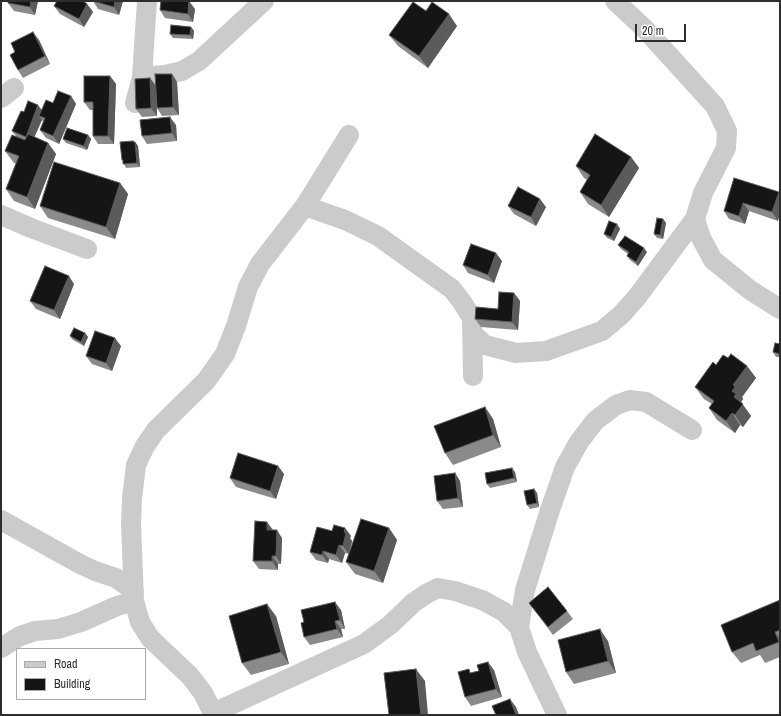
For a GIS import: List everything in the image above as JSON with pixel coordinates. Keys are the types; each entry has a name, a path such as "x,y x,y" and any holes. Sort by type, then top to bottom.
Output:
{"street":[{"path":"135,103 142,77 147,1"},
{"path":"142,77 165,75 182,71 198,61 264,1"},
{"path":"473,334 485,345 516,352 546,350 602,331 620,316 637,297 695,219 703,193 726,148 727,131 715,106 645,29 615,1"},
{"path":"349,135 305,206 260,264 248,287 236,326 225,354 206,381 156,430 145,446 136,465 132,499 134,596 140,622 150,638 190,676 203,694 214,714 364,644 390,625 413,603 438,588 455,591 482,600 504,612 519,627"},
{"path":"305,206 345,220 378,236 452,289 472,318 473,376"},
{"path":"1,215 87,249"},
{"path":"695,219 701,238 713,260 750,290 780,310"},
{"path":"557,715 527,652 519,627 525,590 565,467 579,442 595,421 616,405 630,400 646,402 692,430"},
{"path":"1,520 80,564 116,578 134,596"},
{"path":"1,648 20,636 35,631 58,628 81,622 117,606 134,596"}],"building":[{"path":"8,1 31,1 30,7 8,3"},
{"path":"57,1 83,1 87,4 79,19 54,6"},
{"path":"93,1 115,1 114,7"},
{"path":"161,1 189,1 188,14 160,10"},
{"path":"413,2 426,11 432,2 449,14 419,56 389,35"},
{"path":"171,25 191,27 190,35 170,34"},
{"path":"33,32 45,56 18,70 10,55 15,52 11,43"},
{"path":"155,74 172,74 173,107 157,108"},
{"path":"84,76 110,76 108,136 93,136 93,102 84,102"},
{"path":"150,78 151,108 136,109 135,79"},
{"path":"58,91 71,96 53,136 40,130 45,118 39,116 46,100 53,103"},
{"path":"28,101 38,105 26,137 12,131 21,111 24,112"},
{"path":"170,117 172,133 142,136 140,120"},
{"path":"67,128 88,135 84,146 63,139"},
{"path":"28,134 48,143 27,197 6,189 19,156 5,151 12,135 25,140"},
{"path":"595,134 631,157 601,205 580,192 590,175 576,166"},
{"path":"120,142 135,142 137,163 123,164"},
{"path":"54,162 120,183 106,227 40,206"},
{"path":"734,178 779,192 772,212 743,203 739,216 724,211"},
{"path":"518,187 540,199 531,217 508,206"},
{"path":"657,218 663,219 660,235 654,234"},
{"path":"609,221 617,224 611,237 604,234"},
{"path":"625,236 644,248 636,262 627,256 629,252 618,245"},
{"path":"471,244 496,253 488,275 463,265"},
{"path":"45,266 69,276 54,310 30,301"},
{"path":"499,292 514,293 512,322 475,319 476,307 498,309"},
{"path":"74,328 85,333 81,342 70,336"},
{"path":"95,331 115,338 106,363 86,356"},
{"path":"775,343 780,344 780,354 773,352"},
{"path":"731,354 747,366 733,385 735,387 732,391 736,394 734,397 743,404 735,415 732,413 726,421 709,408 714,401 695,387 713,362 716,365 723,355 728,358"},
{"path":"485,407 493,435 445,453 434,426"},
{"path":"238,453 278,466 270,491 230,478"},
{"path":"512,468 514,478 487,484 485,473"},
{"path":"455,473 458,498 437,501 434,476"},
{"path":"534,489 537,503 527,505 524,491"},
{"path":"361,519 389,528 374,571 346,562"},
{"path":"255,521 267,522 267,530 277,530 276,556 272,556 272,561 253,561"},
{"path":"334,525 345,528 344,532 346,533 343,546 339,545 336,555 323,551 322,555 310,552 317,527 332,531"},
{"path":"548,587 567,611 548,627 529,603"},
{"path":"780,600 780,630 775,632 779,642 756,651 753,643 732,652 721,625"},
{"path":"335,602 340,620 335,621 337,629 304,637 301,623 304,622 301,610"},
{"path":"267,604 281,652 242,663 229,616"},
{"path":"600,629 608,661 566,672 558,640"},
{"path":"488,662 496,689 465,697 458,672 469,669 470,673 479,671 477,665"},
{"path":"416,669 421,715 389,715 384,673"},
{"path":"510,699 516,715 496,715 492,706"}]}
